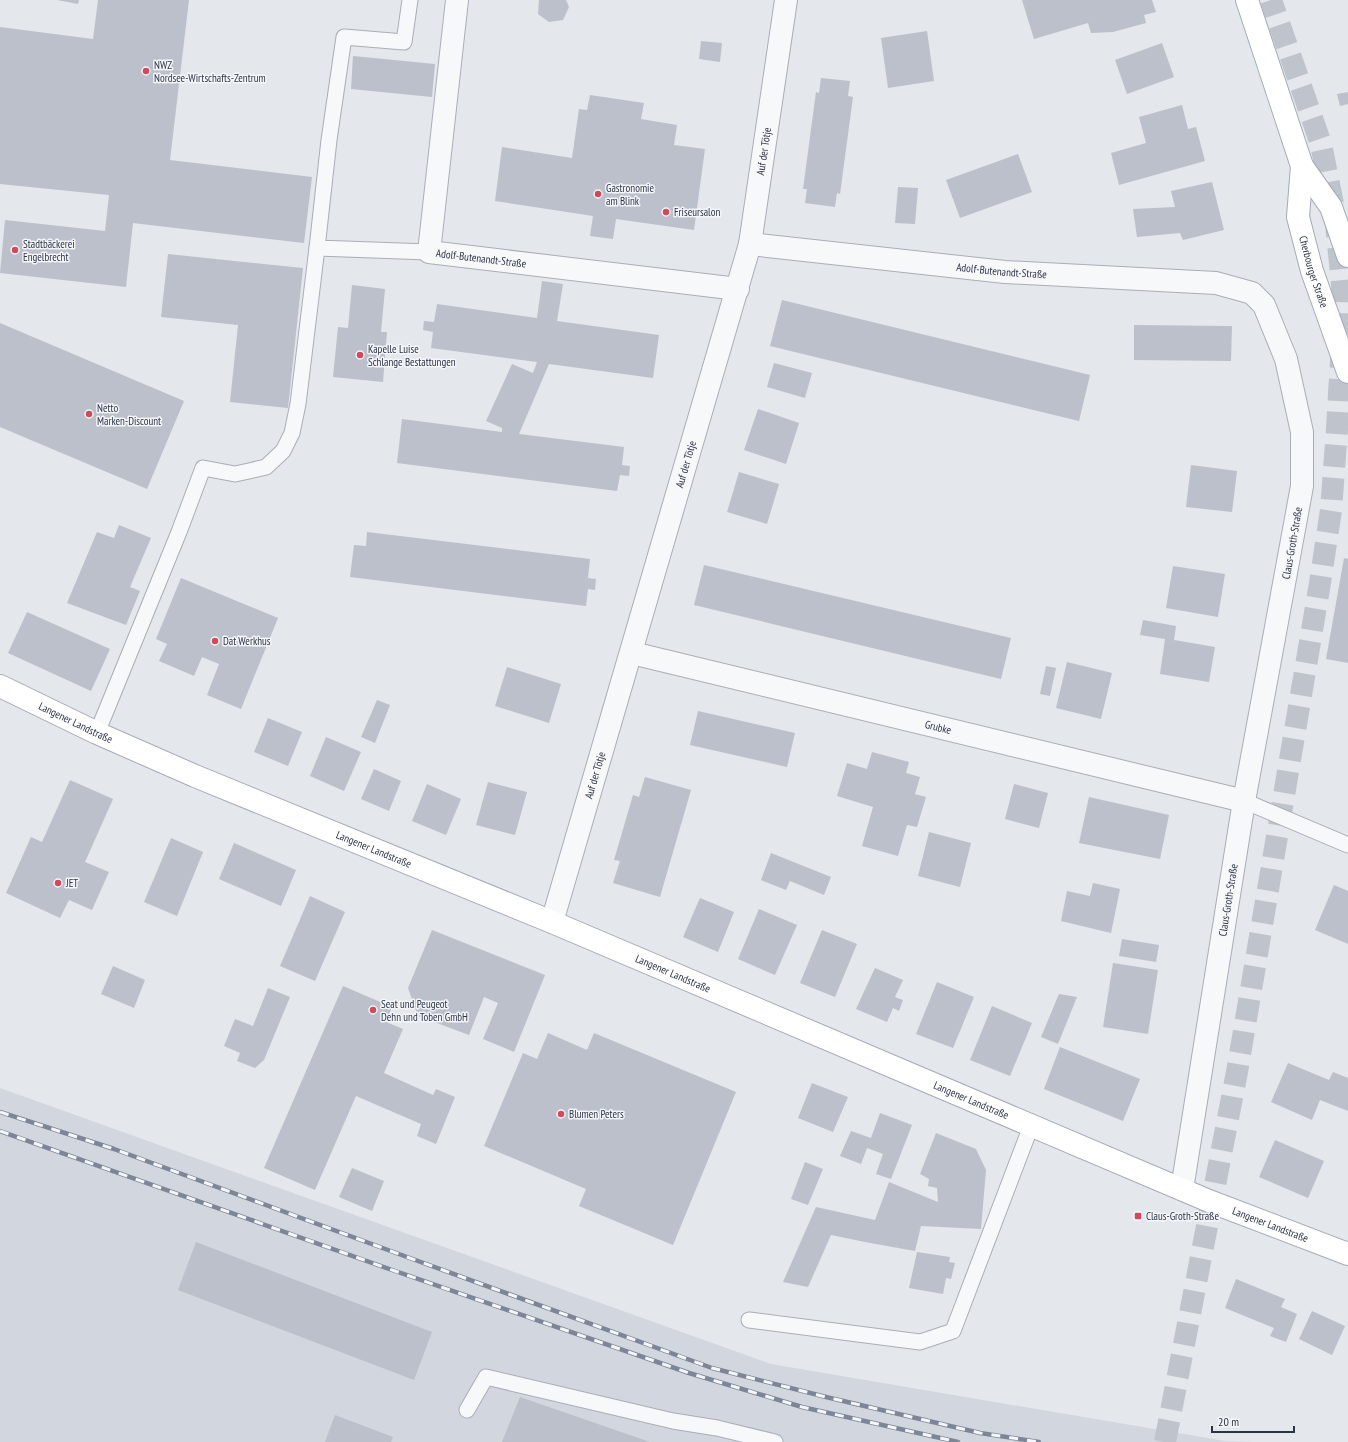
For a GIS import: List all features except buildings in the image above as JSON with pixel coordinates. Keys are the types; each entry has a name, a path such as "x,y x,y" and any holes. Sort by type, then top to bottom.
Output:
{"main road":[{"name":"Cherbourger Straße","path":"1247,0 1302,166 1332,207 1348,256"},
{"name":"Cherbourger Straße","path":"1302,166 1298,217 1312,271 1348,372"},
{"name":"Langener Landstraße","path":"0,686 97,733 202,779 552,922 1209,1201 1348,1254"}],"street":[{"name":"Adolf-Butenandt-Straße","path":"457,0 429,252 738,289"},
{"name":"Auf der Tötje","path":"552,922 632,653 750,244 786,0"},
{"name":"Adolf-Butenandt-Straße","path":"750,244 1005,272 1216,283 1252,293"},
{"name":"Claus-Groth-Straße","path":"1182,1189 1244,801 1302,486 1302,432 1286,359 1264,305 1252,293"},
{"name":"Grubke","path":"632,653 1244,801"}],"lane":[{"path":"97,733 179,532 203,468 235,474 266,467 283,451 292,433 298,404 329,140 344,37 404,42 410,0"},
{"path":"317,248 429,252"},
{"path":"1244,801 1348,845"},
{"path":"749,1320 920,1342 953,1331 1031,1126"},
{"path":"467,1410 486,1377 673,1421 717,1428 775,1442"}],"shaded area":[{"path":"0,1088 771,1364 1225,1441 1253,1442 0,1442"}],"tunnel":[{"path":"1165,1442 1237,1072 1320,583 1331,510 1337,429 1341,360 1342,283 1335,214 1321,144 1271,0"}],"railway":[{"path":"0,1112 114,1149 712,1368 826,1397 980,1433 1039,1442"},
{"path":"0,1131 689,1373 802,1407 958,1442"}],"place":[{"name":"NWZ Nordsee-Wirtschafts-Zentrum","path":"146,71"},
{"name":"Gastronomie am Blink","path":"598,194"},
{"name":"Friseursalon","path":"666,212"},
{"name":"Stadtbäckerei Engelbrecht","path":"15,250"},
{"name":"Kapelle Luise Schlange Bestattungen","path":"360,355"},
{"name":"Netto Marken-Discount","path":"89,414"},
{"name":"Dat Werkhus","path":"215,641"},
{"name":"JET","path":"58,883"},
{"name":"Seat und Peugeot Dehn und Toben GmbH","path":"373,1010"},
{"name":"Blumen Peters","path":"561,1114"},
{"name":"Claus-Groth-Straße","path":"1138,1216"}]}
